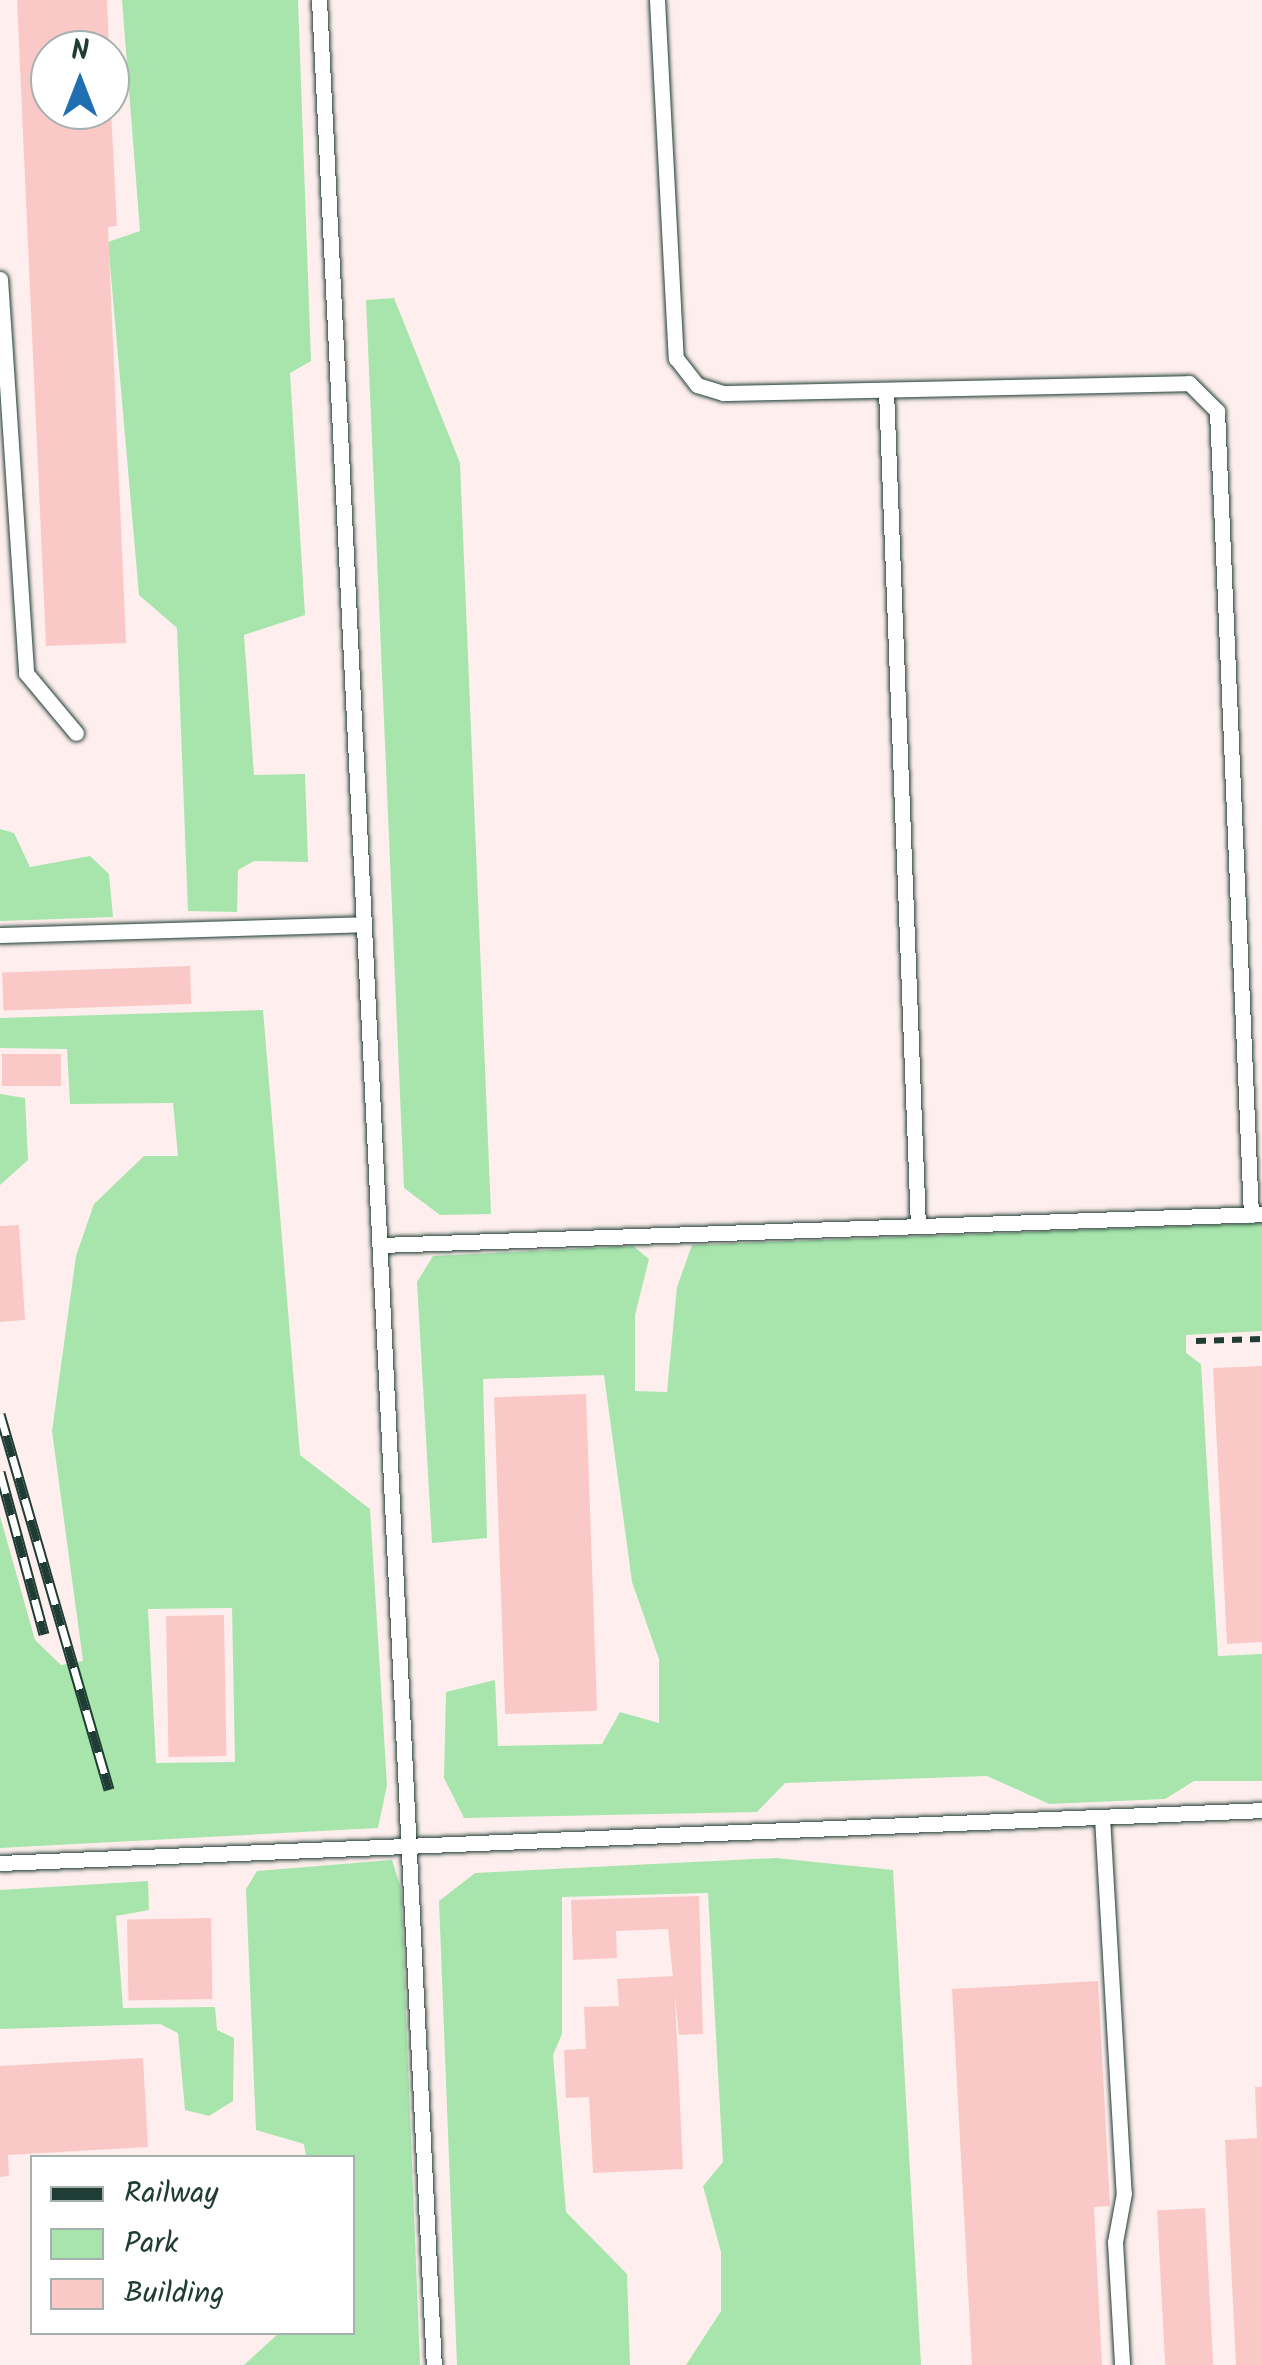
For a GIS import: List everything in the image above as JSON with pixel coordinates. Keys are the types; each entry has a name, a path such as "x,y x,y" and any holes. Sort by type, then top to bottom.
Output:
{"lane":[{"path":"319,0 434,2365"},
{"path":"380,1245 1256,1214 1217,411 1189,383 722,394 698,386 676,358 656,0"},
{"path":"0,279 26,673 76,733"},
{"path":"886,390 918,1225"},
{"path":"0,936 364,924"},
{"path":"0,1862 408,1842 1262,1810"},
{"path":"1102,1817 1124,2193 1115,2242 1122,2365"}],"path":[{"path":"1196,1341 1262,1339"}],"shaded area":[{"path":"0,0 1262,0 1262,2365 0,2365"}],"green space":[{"path":"122,0 298,0 311,361 290,373 305,615 244,635 254,775 305,774 308,862 254,861 238,870 237,912 188,911 177,628 139,595 108,242 140,231 130,103 130,30 124,30"},
{"path":"394,298 460,463 491,1214 440,1215 404,1188 366,300"},
{"path":"0,829 14,833 30,867 90,856 109,874 113,917 0,921"},
{"path":"263,1010 300,1455 370,1509 387,1785 378,1828 0,1848 0,1516 35,1640 61,1665 83,1661 52,1431 76,1256 94,1204 144,1156 178,1156 173,1103 70,1104 67,1049 0,1048 0,1018","holes":["232,1608 235,1762 156,1763 148,1609"]},
{"path":"0,1094 25,1098 28,1160 0,1185"},
{"path":"1262,1223 1262,1331 1186,1335 1186,1353 1201,1364 1218,1656 1262,1654 1262,1781 1194,1781 1165,1799 1049,1804 987,1776 785,1783 757,1812 464,1818 444,1778 446,1692 495,1680 498,1746 602,1744 620,1712 659,1723 659,1659 632,1582 604,1375 483,1379 487,1538 432,1543 417,1282 433,1256 633,1246 649,1259 635,1315 635,1391 667,1392 677,1287 692,1245"},
{"path":"776,1858 893,1870 921,2365 686,2365 721,2311 721,2252 703,2186 723,2162 708,1893 562,1897 562,2034 553,2055 566,2212 627,2274 630,2365 457,2365 439,1901 475,1873"},
{"path":"392,1860 401,1889 420,2365 244,2365 277,2335 355,2335 355,2155 306,2155 304,2144 256,2130 246,1889 257,1871"},
{"path":"148,1881 149,1910 116,1916 123,2008 215,2007 217,2030 234,2038 233,2101 209,2116 185,2110 178,2033 160,2024 0,2029 0,1890"}],"building":[{"path":"17,0 107,0 108,30 30,30 30,130 112,130 117,226 108,227 126,643 46,646"},
{"path":"190,966 191,1004 3,1011 2,973"},
{"path":"2,1054 61,1054 61,1086 2,1086"},
{"path":"19,1225 25,1320 0,1322 0,1226"},
{"path":"1262,1366 1262,1642 1227,1644 1213,1368"},
{"path":"586,1394 597,1711 505,1714 494,1397"},
{"path":"224,1615 226,1756 168,1757 166,1616"},
{"path":"699,1896 703,2034 679,2035 668,1929 616,1931 617,1958 573,1960 571,1900"},
{"path":"211,1918 212,1999 128,2000 127,1919"},
{"path":"674,1976 683,2169 593,2173 589,2097 566,2098 564,2050 586,2049 584,2007 619,2006 617,1979"},
{"path":"1098,1981 1110,2206 1094,2207 1102,2365 972,2365 952,1989"},
{"path":"143,2058 148,2147 8,2155 9,2176 0,2177 0,2066"},
{"path":"1255,2087 1262,2087 1262,2365 1236,2365 1225,2140 1257,2138"},
{"path":"1205,2208 1213,2365 1165,2365 1157,2211"}],"railway":[{"path":"0,1414 109,1789"},
{"path":"0,1472 44,1634"}]}
